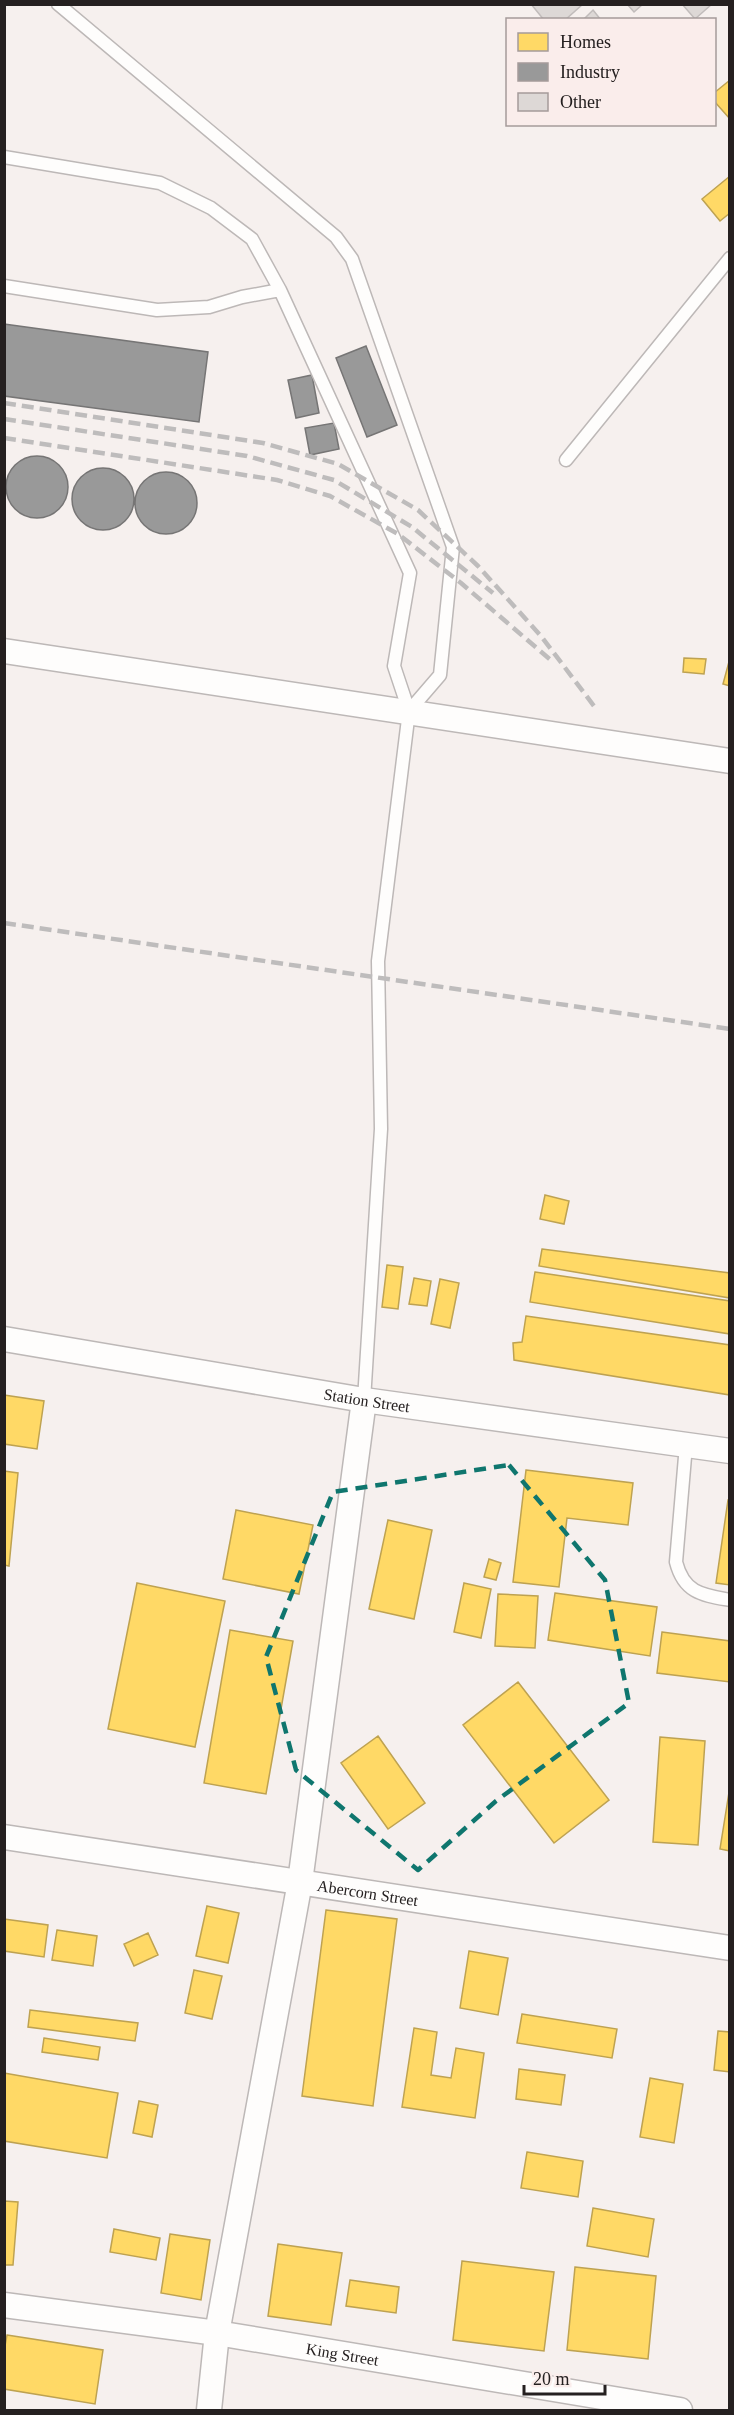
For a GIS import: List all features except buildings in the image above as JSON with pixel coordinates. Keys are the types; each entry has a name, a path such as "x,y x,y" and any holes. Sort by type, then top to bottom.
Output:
{"street":[{"path":"4,651 729,761"},
{"name":"Station Street","path":"4,1339 364,1400 729,1451"},
{"path":"209,2410 217,2333 300,1882 364,1400"},
{"name":"Abercorn Street","path":"4,1837 729,1948"},
{"name":"King Street","path":"4,2305 217,2333 680,2410"}],"lane":[{"path":"58,4 336,237 352,259 453,547 440,675 409,711"},
{"path":"4,157 160,183 211,208 252,239 280,290 410,573 394,666 409,711 378,961 381,1130 364,1400"},
{"path":"566,460 729,258"},
{"path":"4,286 157,310 208,307 242,297 280,290"},
{"path":"686,1445 676,1562 680,1576 699,1595 729,1600"}],"highlighted area":[{"path":"509,1465 605,1580 629,1703 496,1801 418,1870 296,1770 266,1657 333,1492"}],"railway":[{"path":"4,403 263,443 338,464 418,510 478,566 541,636 594,706"},
{"path":"4,419 247,456 334,480 412,527 493,593"},
{"path":"4,438 277,480 330,496 398,534 461,583 553,662"},
{"path":"4,923 730,1029"}]}
